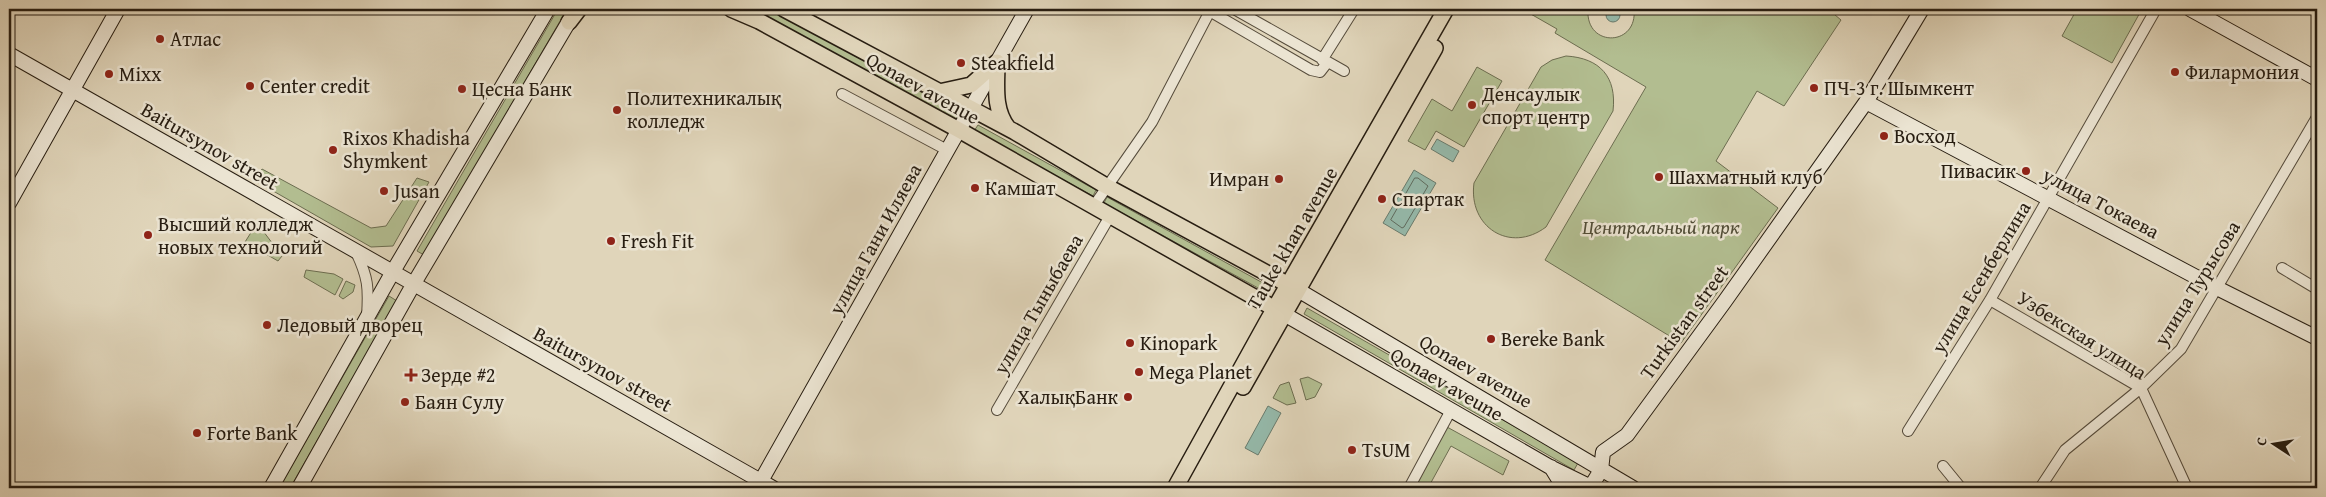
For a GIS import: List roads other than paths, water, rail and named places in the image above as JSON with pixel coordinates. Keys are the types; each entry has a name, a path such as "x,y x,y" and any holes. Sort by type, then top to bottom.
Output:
{"main road":[{"path":"9,202 118,9"},
{"path":"271,488 392,273 548,9"},
{"name":"Qonaev avenue","path":"732,9 761,15 1110,216"},
{"name":"Qonaev avenue","path":"784,9 971,109 1106,186 1265,271"},
{"name":"улица Гани Иляева","path":"763,486 947,150 1027,9"},
{"name":"Tauke khan avenue","path":"1294,288 1300,262 1446,9"},
{"name":"Tauke khan avenue","path":"1175,488 1457,9"},
{"name":"Turkistan street","path":"1591,488 1601,470 1603,452 1627,435 1866,102 1922,9"},
{"path":"2190,9 2317,79"},
{"path":"299,488 413,285 575,13"},
{"name":"Baitursynov street","path":"9,54 763,486"},
{"path":"939,92 971,84 997,62"},
{"path":"997,62 998,110 1001,120 1009,130"},
{"name":"улица Токаева","path":"1866,102 2217,288 2317,338"},
{"path":"1110,216 1280,311"},
{"path":"1265,271 1286,273 1293,270 1300,262"},
{"path":"1265,271 1294,288"},
{"name":"Qonaev avenue","path":"1294,288 1633,488"},
{"name":"Tauke khan avenue","path":"1186,488 1280,311"},
{"name":"Qonaev aveune","path":"1280,311 1550,467 1591,488"},
{"path":"1564,446 1588,449 1603,446 1627,435"},
{"path":"1550,467 1564,488"}],"street":[{"path":"1093,207 1152,122 1209,9 1311,70 1320,72 1324,61 1354,9"},
{"path":"1235,9 1344,71"},
{"name":"улица Есенберлина","path":"1908,431 1990,300 2156,9"},
{"path":"842,94 947,150"},
{"name":"улица Турысова","path":"2040,488 2065,450 2141,388 2181,349 2317,117"},
{"name":"улица Тыныбаева","path":"997,410 1110,216"},
{"path":"356,252 364,267 369,284 366,319"},
{"path":"2282,268 2317,289"},
{"name":"Узбекская улица","path":"1990,300 2141,388 2187,488"},
{"path":"1408,488 1451,410"},
{"path":"1943,466 1961,488"}],"water":[{"path":"1610,8 1616,8 1620,15 1616,22 1610,22 1606,18 1606,12"},
{"path":"1437,139 1459,151 1453,162 1431,149"},
{"path":"1414,170 1436,183 1405,236 1383,223"},
{"path":"1268,406 1281,413 1258,455 1245,448"}],"place":[{"name":"Атлас","path":"160,39"},
{"name":"Steakfield","path":"961,63"},
{"name":"Филармония","path":"2175,72"},
{"name":"Mixx","path":"109,74"},
{"name":"Center credit","path":"250,86"},
{"name":"ПЧ-3 г. Шымкент","path":"1814,88"},
{"name":"Цесна Банк","path":"462,89"},
{"name":"Денсаулык спорт центр","path":"1472,105"},
{"name":"Политехникалық колледж","path":"617,110"},
{"name":"Восход","path":"1884,136"},
{"name":"Rixos Khadisha Shymkent","path":"333,150"},
{"name":"Пивасик","path":"2026,171"},
{"name":"Шахматный клуб","path":"1659,177"},
{"name":"Имран","path":"1279,179"},
{"name":"Камшат","path":"975,188"},
{"name":"Jusan","path":"384,191"},
{"name":"Спартак","path":"1382,199"},
{"name":"Высший колледж новых технологий","path":"148,235"},
{"name":"Fresh Fit","path":"611,241"},
{"name":"Ледовый дворец","path":"267,325"},
{"name":"Bereke Bank","path":"1491,339"},
{"name":"Kinopark","path":"1130,343"},
{"name":"Mega Planet","path":"1139,372"},
{"name":"Зерде #2","path":"411,375"},
{"name":"ХалықБанк","path":"1128,397"},
{"name":"Баян Сулу","path":"405,402"},
{"name":"Forte Bank","path":"197,433"},
{"name":"TsUM","path":"1352,450"}],"park label":[{"name":"Центральный парк","path":"1661,227"}]}
